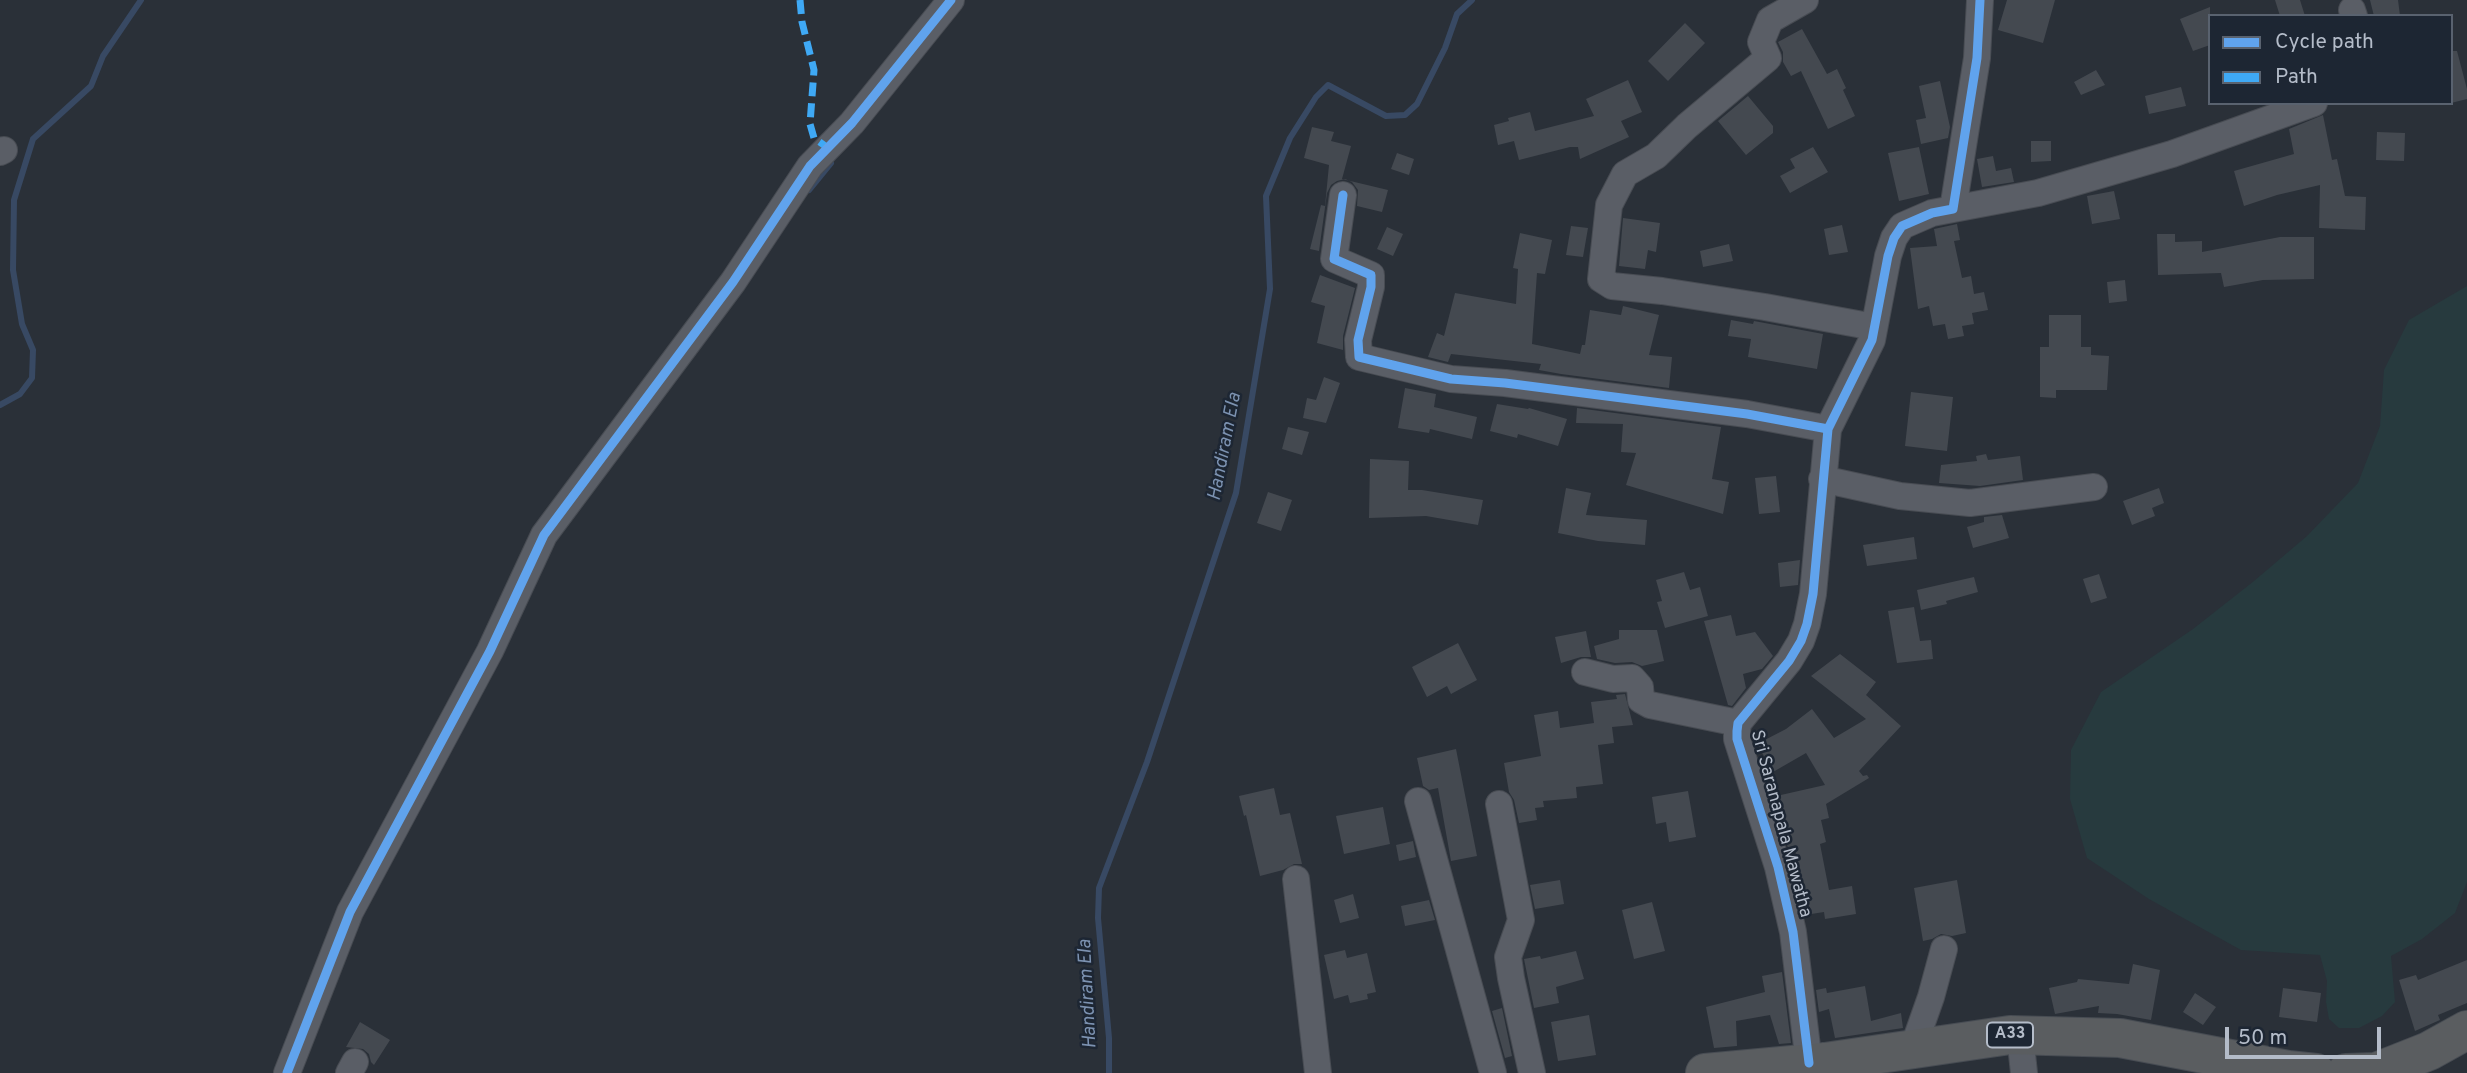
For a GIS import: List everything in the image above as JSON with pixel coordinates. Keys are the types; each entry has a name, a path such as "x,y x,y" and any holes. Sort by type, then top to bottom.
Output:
{"highway":[{"path":"2346,1073 2376,1072 2429,1051 2467,1030"},
{"name":"A33","path":"1704,1073 1821,1066 1913,1048 2020,1035 2120,1038 2316,1073"}],"street":[{"path":"287,1073 349,912 478,673 544,535 733,282 810,166 852,123 951,0"},
{"path":"1805,0 1770,20 1761,42 1768,58 1687,126 1656,156 1625,174 1609,205 1601,279 1612,286 1765,307 1874,327"},
{"path":"1953,209 1977,58 1979,0"},
{"name":"Sri Saranapala Mawatha","path":"1821,1066 1778,867 1737,739 1738,723 1782,670 1801,641 1813,594 1828,429 1867,353 1894,239 1902,226 1932,213 2038,193 2159,158 2308,105"},
{"path":"1343,195 1334,259 1371,275 1371,287 1358,340 1359,357 1451,379 1505,383 1747,414 1828,429"},
{"path":"1822,479 1900,496 1970,503 2094,487"},
{"path":"1585,672 1613,679 1632,678 1640,687 1641,700 1650,705 1738,723"},
{"path":"1418,801 1493,1073"},
{"path":"1499,804 1521,920 1508,957 1532,1073"},
{"path":"1296,879 1318,1073"},
{"path":"1913,1048 1944,949"},
{"path":"2020,1035 2024,1073"}],"green space":[{"path":"2467,286 2467,882 2455,913 2422,939 2391,956 2395,1002 2382,1016 2359,1028 2339,1028 2329,1019 2326,1002 2327,981 2320,955 2241,950 2149,899 2087,858 2070,799 2071,750 2101,692 2193,629 2254,581 2307,536 2358,483 2380,426 2384,370 2409,320"}],"building":[{"path":"2007,0 2055,0 2043,43 1998,30"},
{"path":"2275,0 2300,0 2304,14 2279,14"},
{"path":"2370,0 2398,0 2400,14 2374,14"},
{"path":"2210,7 2208,46 2193,51 2180,19"},
{"path":"1685,23 1705,43 1668,81 1648,61"},
{"path":"1802,29 1827,74 1837,69 1855,116 1828,129 1801,71 1791,76 1783,62 1783,52 1778,42"},
{"path":"2453,51 2457,51 2467,99 2453,102"},
{"path":"2096,70 2105,85 2081,95 2074,82"},
{"path":"1628,80 1642,112 1621,121 1629,137 1580,159 1578,147 1519,160 1514,141 1498,145 1494,125 1509,121 1508,118 1530,112 1535,131 1594,116 1586,99"},
{"path":"1940,81 1950,127 1948,138 1921,144 1916,120 1926,118 1919,86"},
{"path":"2181,87 2186,106 2149,114 2145,96"},
{"path":"1748,96 1773,126 1773,133 1746,155 1718,121"},
{"path":"2323,115 2332,160 2337,159 2345,196 2366,197 2365,230 2319,228 2320,185 2244,206 2234,171 2294,154 2289,129"},
{"path":"1312,127 1334,132 1331,141 1351,146 1344,179 1331,185 1327,193 1319,251 1310,249 1321,205 1325,206 1329,165 1304,158"},
{"path":"2377,132 2405,133 2404,161 2376,160"},
{"path":"2031,141 2051,141 2051,161 2031,162"},
{"path":"1813,147 1828,172 1790,193 1780,176 1795,168 1790,159"},
{"path":"1919,147 1929,194 1899,201 1888,153"},
{"path":"1397,153 1414,159 1409,175 1391,169"},
{"path":"1993,156 1996,171 2011,168 2014,182 1982,187 1977,159"},
{"path":"1349,181 1388,190 1382,212 1357,206 1358,190"},
{"path":"2114,191 2120,219 2092,224 2087,196"},
{"path":"1623,218 1660,223 1656,252 1648,250 1645,269 1619,266"},
{"path":"1957,224 1960,240 1954,241 1962,278 1971,276 1974,294 1984,292 1988,310 1972,313 1974,324 1962,326 1964,336 1948,339 1945,324 1933,326 1929,306 1918,309 1910,248 1937,246 1934,229"},
{"path":"1842,225 1848,252 1829,255 1824,229"},
{"path":"1571,226 1588,228 1583,257 1566,255"},
{"path":"1387,227 1403,234 1393,256 1377,249"},
{"path":"1520,233 1552,240 1545,274 1537,273 1532,344 1580,354 1582,345 1585,345 1590,310 1621,315 1623,306 1659,315 1649,355 1672,357 1669,388 1539,370 1541,364 1451,354 1448,362 1428,357 1437,333 1444,336 1455,293 1516,304 1518,269 1513,268"},
{"path":"2157,234 2175,234 2175,242 2202,241 2202,252 2280,237 2314,237 2314,279 2263,280 2224,287 2221,273 2158,275"},
{"path":"1729,244 1733,261 1703,267 1700,251"},
{"path":"1320,275 1355,288 1343,336 1343,350 1317,343 1325,306 1311,302"},
{"path":"2125,280 2127,301 2109,303 2107,282"},
{"path":"2049,315 2081,315 2081,347 2091,347 2091,355 2109,356 2107,390 2056,390 2056,398 2040,397 2040,347 2049,347"},
{"path":"1731,320 1753,324 1754,321 1823,334 1817,369 1748,357 1751,339 1728,336"},
{"path":"1324,377 1340,383 1326,423 1303,418 1307,398 1316,400"},
{"path":"1405,388 1436,394 1434,407 1477,417 1472,439 1430,429 1429,433 1398,428"},
{"path":"1911,392 1953,397 1947,451 1905,446"},
{"path":"1497,404 1529,408 1567,419 1558,446 1518,434 1517,438 1490,431"},
{"path":"1577,408 1721,427 1712,479 1729,482 1723,514 1626,485 1636,453 1621,452 1623,424 1576,423"},
{"path":"1288,427 1309,432 1302,455 1282,449"},
{"path":"1986,454 1988,460 2020,456 2023,480 1980,486 1939,483 1941,465 1977,461 1976,456"},
{"path":"1370,459 1409,461 1408,490 1483,500 1478,525 1426,516 1369,518"},
{"path":"1776,476 1780,512 1759,514 1755,478"},
{"path":"1566,488 1591,493 1586,515 1647,520 1645,545 1598,541 1558,533"},
{"path":"2159,488 2164,503 2152,508 2155,516 2132,525 2123,501"},
{"path":"1268,492 1292,500 1281,531 1257,523"},
{"path":"2002,515 2009,538 1973,548 1967,527 1984,522 1984,517"},
{"path":"1914,537 1917,559 1867,566 1863,545"},
{"path":"1800,560 1798,585 1780,587 1778,563"},
{"path":"1684,572 1690,590 1700,587 1708,616 1665,628 1657,602 1662,601 1656,580"},
{"path":"2099,574 2107,598 2091,603 2083,579"},
{"path":"1974,577 1978,592 1946,601 1947,604 1921,610 1917,590"},
{"path":"1914,607 1920,641 1931,640 1933,659 1897,663 1888,611"},
{"path":"1731,615 1736,636 1755,632 1773,656 1762,669 1743,674 1746,688 1732,706 1728,705 1704,621"},
{"path":"1619,630 1657,630 1664,661 1642,666 1632,662 1615,663 1597,659 1594,646 1619,639"},
{"path":"1586,631 1591,657 1561,663 1555,637"},
{"path":"1458,643 1477,680 1451,694 1447,686 1427,697 1412,667"},
{"path":"1840,654 1876,682 1866,695 1901,726 1859,771 1869,778 1826,804 1829,818 1821,820 1826,842 1820,844 1829,890 1852,886 1856,914 1825,919 1824,912 1805,915 1795,849 1789,851 1772,797 1825,785 1806,753 1773,772 1757,744 1786,729 1812,709 1834,738 1866,719 1811,676"},
{"path":"1625,694 1633,725 1612,727 1614,743 1598,745 1603,784 1576,787 1577,798 1543,801 1544,807 1535,808 1537,820 1519,823 1514,800 1509,792 1504,763 1541,756 1534,715 1558,711 1560,728 1594,723 1591,702 1617,699 1616,695"},
{"path":"1456,749 1477,856 1451,861 1438,788 1429,790 1423,786 1417,758"},
{"path":"1274,788 1280,815 1290,813 1302,864 1294,864 1260,876 1239,796"},
{"path":"1688,791 1696,837 1669,842 1666,822 1656,824 1652,797"},
{"path":"1383,807 1390,844 1344,854 1336,816"},
{"path":"1413,841 1416,857 1399,861 1396,845"},
{"path":"1560,880 1564,904 1535,909 1530,885"},
{"path":"1957,880 1966,933 1952,936 1941,934 1923,941 1914,888"},
{"path":"1353,894 1359,918 1340,923 1334,900"},
{"path":"1429,900 1435,920 1405,926 1401,906"},
{"path":"1652,902 1665,951 1634,959 1622,910"},
{"path":"1345,950 1347,958 1367,953 1376,992 1367,994 1368,999 1350,1003 1348,995 1334,999 1324,955"},
{"path":"1576,951 1584,979 1556,987 1559,1003 1534,1008 1524,959 1540,956 1541,959"},
{"path":"2467,960 2467,1003 2438,1015 2440,1020 2415,1031 2399,980 2416,975 2418,980"},
{"path":"2133,964 2160,970 2151,1020 2098,1013 2099,1006 2055,1014 2049,988 2077,982 2078,979 2129,984"},
{"path":"1782,972 1791,1043 1779,1044 1770,1015 1736,1021 1737,1046 1714,1048 1706,1007 1765,992 1762,976"},
{"path":"1865,986 1871,1021 1901,1013 1903,1028 1835,1038 1829,1009 1819,1012 1816,990 1826,988 1827,993"},
{"path":"2283,988 2321,993 2317,1022 2279,1017"},
{"path":"2195,993 2216,1007 2203,1025 2183,1012"},
{"path":"1502,1008 1512,1056 1505,1058 1492,1011"},
{"path":"1589,1015 1596,1055 1558,1061 1551,1022"},
{"path":"360,1022 390,1040 374,1065 369,1054 363,1049 346,1047"}],"waterway":[{"path":"0,405 20,394 32,378 33,350 22,324 13,270 14,200 33,139 91,86 103,56 141,0"},
{"name":"Handiram Ela","path":"1109,1073 1109,1038 1098,918 1099,888 1147,762 1236,493 1270,289 1266,196 1290,138 1316,97 1328,85 1386,116 1405,115 1417,104 1445,48 1457,14 1472,0"},
{"path":"809,190 831,163"}],"marked path":[{"path":"800,0 802,22 814,70 810,124 814,138 828,148"}],"cycle path":[{"path":"287,1073 350,912 490,651 544,535 733,282 810,166 852,123 951,0"},
{"path":"1809,1063 1793,932 1778,867 1737,739 1738,723 1789,661 1807,624 1813,594 1828,429 1872,340 1894,238 1902,226 1932,213 1953,209 1977,58 1980,0"},
{"path":"1343,195 1334,259 1371,275 1371,287 1358,340 1359,357 1451,379 1505,383 1747,414 1828,429"}]}
